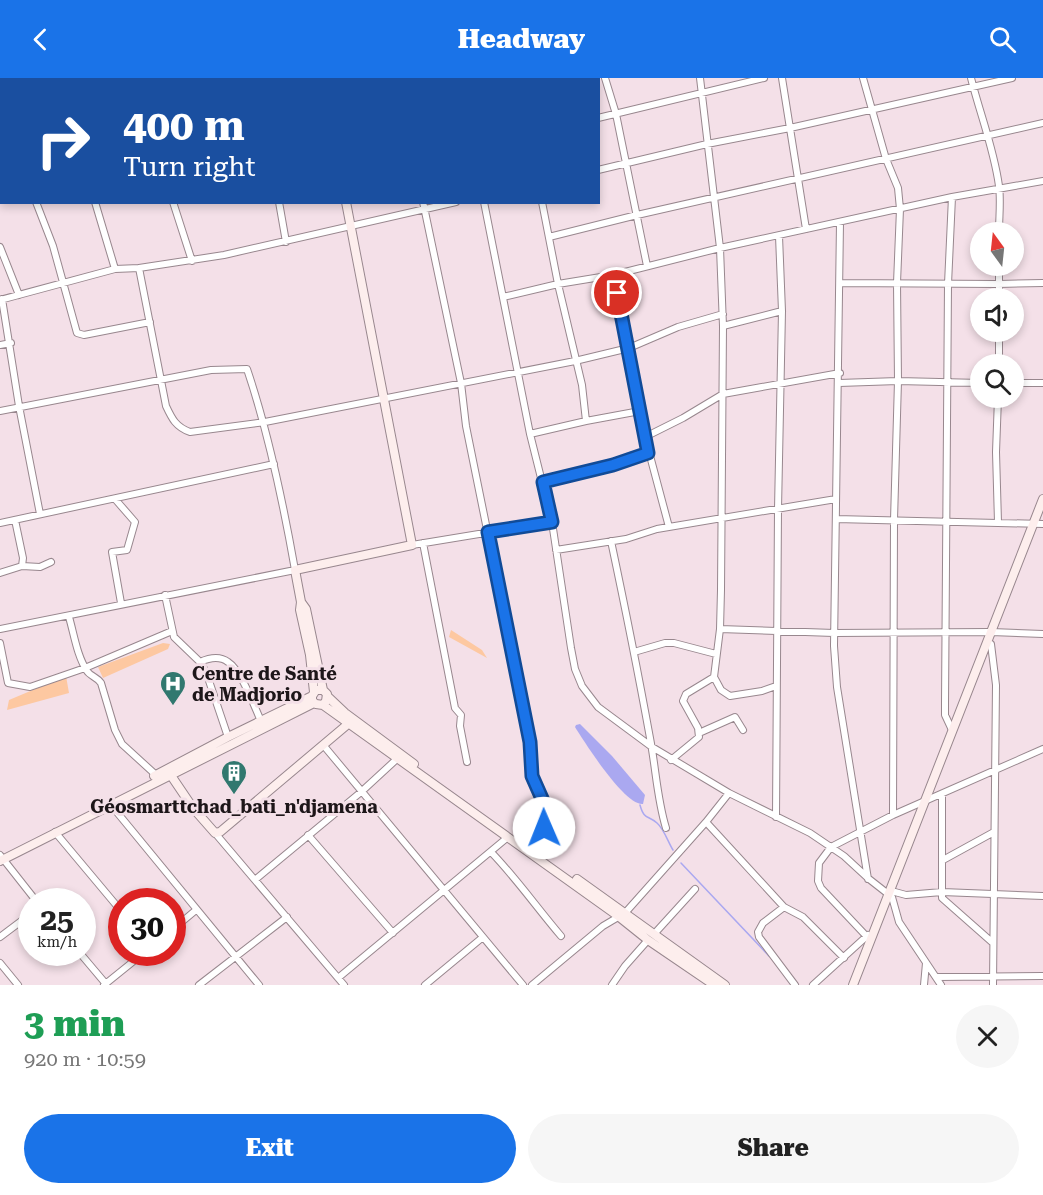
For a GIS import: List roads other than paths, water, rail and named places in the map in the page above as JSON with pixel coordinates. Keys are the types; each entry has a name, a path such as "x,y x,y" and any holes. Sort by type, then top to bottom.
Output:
{"street":[{"path":"605,78 616,114 647,266"},
{"path":"700,78 720,248 723,314 720,629 714,677 721,690 730,696 762,691 776,686"},
{"path":"600,118 764,78"},
{"path":"782,78 806,230"},
{"path":"863,78 886,159 898,188 900,209 894,520 893,815"},
{"path":"971,78 988,134 1000,189 999,222"},
{"path":"600,170 1012,78"},
{"path":"549,237 1043,123"},
{"path":"503,297 558,284 614,275 720,248 952,197 1043,181"},
{"path":"952,197 948,284 945,523 945,715 952,730"},
{"path":"37,204 53,246 75,330 80,335 150,322"},
{"path":"95,204 115,269"},
{"path":"174,204 192,261"},
{"path":"279,204 286,242"},
{"path":"346,204 411,545"},
{"path":"40,514 11,343 1,300 115,269 192,261 286,242 424,206 440,204"},
{"path":"484,204 530,434 552,522 575,669 582,686 598,707 671,760 729,794 831,847 868,879 890,894 942,892 1043,896"},
{"path":"542,204 558,284 582,385 586,422"},
{"path":"424,206 461,383 466,426 530,742 532,776 547,810 544,828 530,846"},
{"path":"840,223 840,373 834,660 868,879"},
{"path":"776,817 776,631 782,311 779,236"},
{"path":"0,247 19,295"},
{"path":"139,268 166,406 180,429 190,432 265,422 575,361 629,348 678,327 723,314"},
{"path":"614,275 648,453 669,527"},
{"path":"998,276 998,288"},
{"path":"840,283 1043,283"},
{"path":"723,326 782,311"},
{"path":"0,345 11,343"},
{"path":"0,411 211,370 248,369 265,422 301,602 300,610 319,697 348,724 400,756 530,846 714,985"},
{"path":"645,436 683,418 723,394 840,373"},
{"path":"839,383 898,381 970,383"},
{"path":"1024,383 1043,383"},
{"path":"998,408 998,522"},
{"path":"530,434 640,411"},
{"path":"543,482 613,465 648,453"},
{"path":"0,522 115,500 274,464"},
{"path":"556,550 611,541 669,527 836,499"},
{"path":"1038,524 1043,499"},
{"path":"115,500 135,522 127,550 112,552 121,603"},
{"path":"927,800 952,730 1043,513"},
{"path":"836,519 1038,524"},
{"path":"15,520 23,558 22,566"},
{"path":"0,629 411,545 552,522"},
{"path":"611,541 666,828"},
{"path":"423,543 455,708 461,715 460,726 467,762"},
{"path":"0,573 22,566 34,567 51,562"},
{"path":"165,595 172,631 178,643 200,662 206,672 228,736"},
{"path":"69,616 80,657 88,673 98,678 101,683 115,730 122,744 156,775"},
{"path":"720,629 834,633 1043,634"},
{"path":"0,643 8,682 30,687 85,668 172,631"},
{"path":"858,985 890,894 991,644 993,632"},
{"path":"634,652 665,643 674,643 716,654"},
{"path":"991,644 996,685 993,981"},
{"path":"200,662 208,658 228,661 236,669 261,721"},
{"path":"671,760 697,740 699,734 684,704 684,697 714,677"},
{"path":"1,857 228,736 319,697"},
{"path":"319,697 353,719 508,837 622,914"},
{"path":"1,857 111,804 319,697"},
{"path":"699,734 735,717 743,730"},
{"path":"215,833 223,830 348,724"},
{"path":"324,746 524,985"},
{"path":"869,939 821,888 818,881 819,863 831,847 893,815 1043,749"},
{"path":"256,879 361,792 400,756"},
{"path":"170,774 193,808 256,879 344,985"},
{"path":"532,985 603,926 622,914 729,794"},
{"path":"942,794 942,892 944,900 993,943"},
{"path":"111,804 259,985"},
{"path":"706,822 784,907 803,917 844,958"},
{"path":"55,832 108,895"},
{"path":"943,860 994,832"},
{"path":"308,835 393,933"},
{"path":"338,978 508,837"},
{"path":"491,852 514,876 527,896 561,936"},
{"path":"1,857 26,888"},
{"path":"612,985 625,966 694,889"},
{"path":"853,985 869,939 890,894"},
{"path":"890,894 899,922 940,985"},
{"path":"784,907 764,923 758,932 759,937 795,985"},
{"path":"186,918 196,910"},
{"path":"199,985 287,917"},
{"path":"0,937 18,924"},
{"path":"425,985 483,937"},
{"path":"651,937 725,985"},
{"path":"813,985 869,939"},
{"path":"0,963 18,985"},
{"path":"924,985 926,963"},
{"path":"90,966 105,984 128,966"},
{"path":"936,977 993,981 1043,976"}],"water":[{"path":"580,724 612,756 645,795 643,804 635,802 616,785 575,727"}],"waterway":[{"path":"640,805 645,815 662,829 673,850"},
{"path":"681,863 769,956"}],"place":[{"name":"Centre de Santé de Madjorio","path":"173,707"},
{"name":"Géosmarttchad_bati_n'djamena","path":"234,796"}]}
